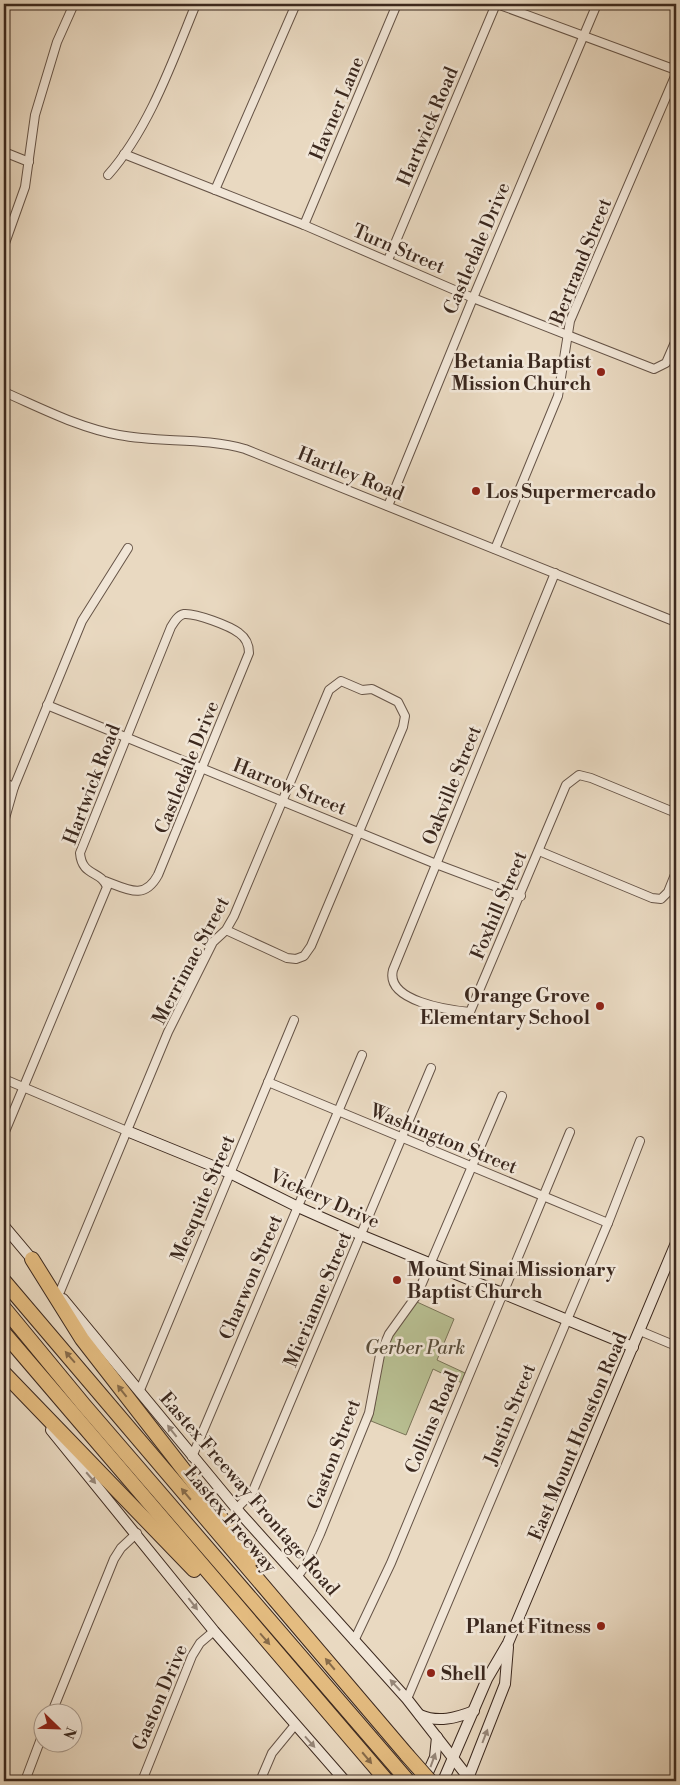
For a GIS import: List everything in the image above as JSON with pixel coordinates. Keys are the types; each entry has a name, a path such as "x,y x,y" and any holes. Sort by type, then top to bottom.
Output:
{"highway":[{"path":"32,1259 82,1340 214,1512 288,1602 297,1625"},
{"name":"Eastex Freeway","path":"4,1281 430,1781"},
{"path":"4,1308 90,1412 404,1777"},
{"path":"4,1333 387,1781"},
{"path":"4,1373 214,1591 240,1611"}],"main road":[{"name":"Vickery Drive","path":"127,1131 230,1173 298,1207 361,1235 633,1347"},
{"name":"Eastex Freeway Frontage Road","path":"4,1226 236,1509 407,1699 469,1780"},
{"name":"East Mount Houston Road","path":"443,1781 484,1687 508,1643 676,1243"},
{"path":"4,1373 137,1533 214,1631 344,1781"},
{"name":"East Mount Houston Road","path":"469,1780 505,1684 508,1643"},
{"path":"484,1687 501,1694"},
{"path":"420,1715 444,1720 458,1718 474,1711"},
{"path":"424,1781 435,1757 437,1738"}],"street":[{"path":"4,246 19,206 29,162 35,114 58,42 74,4"},
{"path":"108,175 124,154 159,91 196,4"},
{"path":"215,190 296,4"},
{"name":"Havner Lane","path":"304,225 397,4"},
{"path":"497,4 584,35 676,72"},
{"name":"Hartwick Road","path":"388,260 497,4"},
{"name":"Castledale Drive","path":"388,506 597,4"},
{"name":"Bertrand Street","path":"495,549 558,396 570,320 676,72"},
{"path":"4,152 29,162"},
{"name":"Turn Street","path":"124,154 304,225 473,298 654,369 662,367 667,361 676,340"},
{"name":"Hartley Road","path":"4,392 87,426 118,435 240,447 676,622"},
{"path":"4,822 14,787 82,621 128,548"},
{"name":"Oakville Street","path":"416,999 399,991 394,986 391,976 555,574"},
{"name":"Hartwick Road","path":"105,881 86,870 81,863 80,853 175,619 184,614 198,616 221,625"},
{"name":"Castledale Drive","path":"105,881 133,891 142,892 153,884 203,768 249,653 249,646 244,637 221,625"},
{"name":"Merrimac Street","path":"59,1294 168,1032 213,942 226,930 243,895 323,701 334,684 341,681 362,690 376,691 398,702 404,711 405,722 312,946 304,956 296,959 287,958 226,930"},
{"name":"Harrow Street","path":"47,705 436,864 521,896"},
{"name":"Foxhill Street","path":"416,999 440,1009 470,1012 521,896 566,785 579,775 676,813"},
{"path":"4,783 14,787"},
{"path":"539,851 652,898 661,899 668,892 676,872"},
{"path":"4,1134 107,887 105,881"},
{"name":"Mesquite Street","path":"140,1390 294,1020"},
{"name":"Charwon Street","path":"192,1457 362,1055"},
{"name":"Mierianne Street","path":"236,1509 252,1494 431,1068"},
{"name":"Vickery Drive","path":"4,1079 127,1131"},
{"name":"Washington Street","path":"268,1082 608,1223"},
{"name":"Gaston Street","path":"298,1576 307,1563 320,1534 369,1413 380,1355 389,1334 416,1295 502,1096"},
{"name":"Collins Road","path":"354,1641 391,1563 570,1132"},
{"name":"Justin Street","path":"407,1699 608,1223 640,1141"},
{"path":"640,1331 676,1346"},
{"path":"56,1702 114,1559 121,1548 137,1533"},
{"name":"Gaston Drive","path":"142,1781 195,1649 214,1631"},
{"path":"260,1781 272,1753 294,1725"},
{"path":"25,1781 36,1752"}],"green space":[{"name":"Gerber Park","path":"417,1302 454,1319 437,1360 465,1373 462,1383 433,1369 406,1435 371,1421 381,1367 389,1343 397,1328"}],"place":[{"name":"Betania Baptist Mission Church","path":"601,372"},
{"name":"Los Supermercado","path":"476,491"},
{"name":"Orange Grove Elementary School","path":"600,1006"},
{"name":"Mount Sinai Missionary Baptist Church","path":"397,1280"},
{"name":"Planet Fitness","path":"601,1626"},
{"name":"Shell","path":"431,1673"}]}
